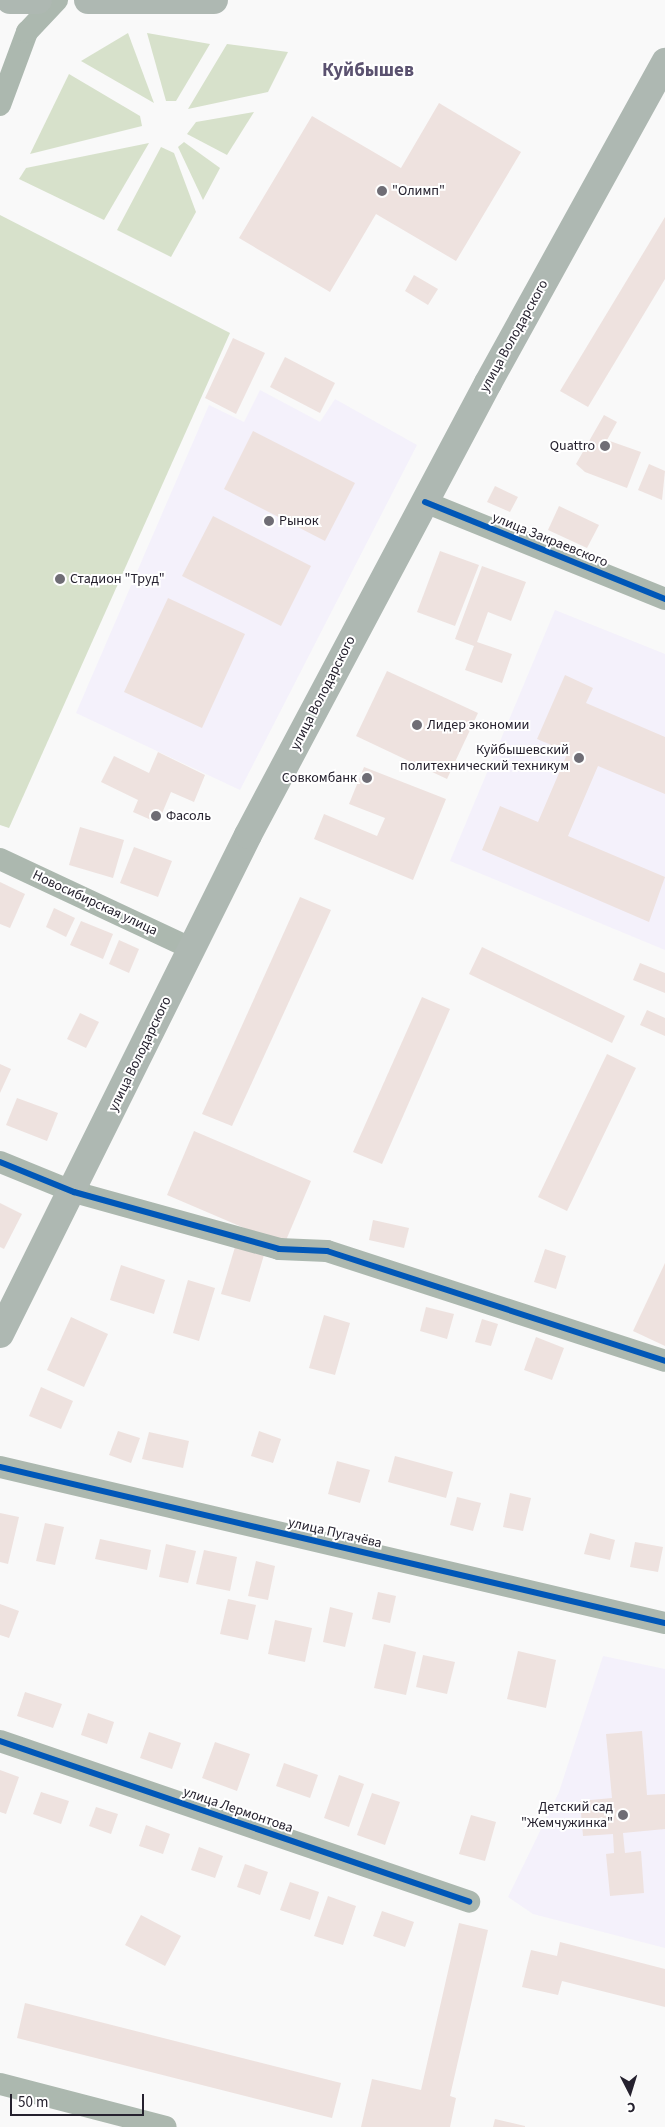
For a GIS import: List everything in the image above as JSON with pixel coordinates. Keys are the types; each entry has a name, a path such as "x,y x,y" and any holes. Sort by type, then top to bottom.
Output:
{"main road":[{"path":"10,0 38,0"},
{"path":"88,0 214,0"},
{"name":"улица Володарского","path":"0,1334 74,1192 190,948 426,502 665,62"}],"street":[{"path":"0,105 27,32 57,0"},
{"name":"улица Закраевского","path":"426,502 665,599"},
{"name":"Новосибирская улица","path":"0,858 190,948"},
{"path":"0,1162 74,1192 279,1249 327,1251 665,1361"},
{"name":"улица Пугачёва","path":"0,1467 665,1623"},
{"name":"улица Лермонтова","path":"0,1741 469,1902"},
{"path":"0,2084 166,2127"}],"shaded area":[{"name":"Рынок","path":"260,390 320,422 335,399 417,445 240,790 76,713 209,405 244,422"},
{"name":"Куйбышевский политехнический техникум","path":"555,610 665,654 665,950 450,861"},
{"path":"603,1656 665,1669 665,1948 533,1914 508,1897 559,1792"}],"green space":[{"path":"128,33 154,103 81,61"},
{"path":"147,33 210,44 176,101 166,101"},
{"path":"227,44 288,52 268,92 188,109"},
{"path":"69,74 140,116 142,126 30,154"},
{"path":"254,112 227,155 187,134 196,122"},
{"path":"184,142 220,168 203,200 178,147"},
{"path":"149,143 104,220 19,179 26,168"},
{"path":"161,147 174,153 196,212 171,257 117,230"},
{"name":"Стадион \"Труд\"","path":"0,215 230,333 9,828 0,825"}],"building":[{"name":"\"Олимп\"","path":"439,103 521,152 456,261 376,214 330,292 239,238 312,116 401,168"},
{"path":"665,217 665,279 588,407 560,391"},
{"path":"414,275 438,289 428,305 405,291"},
{"path":"233,338 265,353 236,414 205,398"},
{"path":"285,357 335,383 320,413 270,387"},
{"name":"Quattro","path":"604,415 617,422 607,440 641,452 627,488 585,472 576,464"},
{"path":"253,431 355,483 325,541 224,489"},
{"path":"649,464 665,471 662,500 638,490"},
{"path":"495,486 518,497 510,512 487,502"},
{"path":"559,506 599,525 587,548 548,530"},
{"path":"213,516 311,566 281,626 182,576"},
{"path":"440,551 479,565 455,626 417,612"},
{"path":"482,566 526,582 511,621 488,612 477,642 512,654 502,683 465,670 474,646 455,639"},
{"path":"168,598 245,634 202,728 124,692"},
{"name":"Лидер экономии","path":"387,671 478,713 447,779 356,736"},
{"path":"565,675 593,688 586,703 665,737 665,794 598,766 568,836 665,877 649,922 482,850 500,806 538,822 568,752 537,739"},
{"path":"158,752 205,775 194,802 171,792 158,823 133,812 138,800 101,782 114,756 149,773"},
{"path":"364,767 446,799 413,880 314,839 324,814 377,836 385,818 349,804"},
{"path":"80,827 124,840 113,878 69,865"},
{"path":"134,847 172,861 158,897 120,883"},
{"path":"0,882 25,894 10,928 0,924"},
{"path":"300,897 331,910 232,1126 202,1114"},
{"path":"54,908 75,918 66,937 46,927"},
{"path":"81,921 113,934 103,959 70,945"},
{"path":"119,940 139,949 129,973 109,964"},
{"path":"482,947 625,1016 612,1043 469,974"},
{"path":"640,963 665,973 665,993 633,980"},
{"path":"422,997 450,1009 382,1164 353,1152"},
{"path":"647,1010 665,1018 665,1036 640,1025"},
{"path":"80,1013 99,1022 86,1048 67,1039"},
{"path":"607,1054 636,1068 567,1211 538,1197"},
{"path":"0,1064 11,1069 0,1093"},
{"path":"17,1098 58,1113 47,1141 6,1125"},
{"path":"194,1131 311,1181 284,1245 167,1195"},
{"path":"0,1203 22,1214 4,1249 0,1247"},
{"path":"373,1220 409,1228 404,1248 369,1240"},
{"path":"235,1247 264,1255 250,1302 221,1294"},
{"path":"545,1249 566,1256 556,1289 534,1282"},
{"path":"665,1263 665,1346 633,1331"},
{"path":"121,1265 165,1280 154,1314 110,1300"},
{"path":"188,1280 215,1288 199,1341 173,1333"},
{"path":"426,1307 454,1314 447,1339 420,1331"},
{"path":"324,1315 350,1323 335,1375 309,1368"},
{"path":"71,1317 108,1334 84,1387 47,1370"},
{"path":"482,1319 498,1324 491,1346 475,1342"},
{"path":"536,1337 564,1348 552,1380 524,1370"},
{"path":"41,1387 73,1401 61,1429 29,1416"},
{"path":"118,1431 140,1438 131,1463 109,1455"},
{"path":"259,1431 281,1439 273,1463 251,1456"},
{"path":"149,1432 189,1441 183,1468 142,1459"},
{"path":"395,1456 453,1472 446,1498 388,1482"},
{"path":"337,1461 370,1470 360,1503 328,1494"},
{"path":"510,1493 531,1498 523,1531 503,1527"},
{"path":"457,1497 481,1503 473,1531 450,1525"},
{"path":"0,1513 19,1517 8,1564 0,1562"},
{"path":"45,1523 64,1527 55,1565 36,1561"},
{"path":"590,1533 615,1540 610,1560 584,1554"},
{"path":"100,1539 151,1550 147,1570 95,1559"},
{"path":"635,1542 663,1547 658,1572 630,1567"},
{"path":"166,1544 196,1551 188,1583 159,1577"},
{"path":"204,1550 237,1557 230,1591 196,1584"},
{"path":"256,1561 275,1566 268,1600 248,1596"},
{"path":"378,1592 396,1596 390,1623 372,1619"},
{"path":"228,1599 256,1605 248,1640 220,1634"},
{"path":"0,1604 19,1611 9,1638 0,1635"},
{"path":"330,1607 353,1613 345,1647 323,1642"},
{"path":"275,1620 312,1628 305,1662 268,1654"},
{"path":"384,1644 416,1652 406,1695 374,1688"},
{"path":"518,1651 556,1660 546,1708 507,1699"},
{"path":"423,1655 455,1662 447,1694 416,1687"},
{"path":"25,1692 62,1704 53,1728 17,1716"},
{"path":"88,1713 114,1722 107,1744 81,1735"},
{"name":"Детский сад \"Жемчужинка\"","path":"642,1731 647,1795 665,1794 665,1829 623,1833 625,1853 641,1851 644,1893 610,1896 606,1854 614,1853 613,1834 583,1836 580,1801 612,1798 606,1734"},
{"path":"149,1732 181,1743 172,1769 140,1758"},
{"path":"215,1742 250,1754 237,1791 202,1778"},
{"path":"284,1763 318,1775 310,1798 276,1786"},
{"path":"0,1770 19,1777 6,1814 0,1812"},
{"path":"339,1775 364,1784 349,1827 324,1818"},
{"path":"41,1792 69,1801 61,1824 33,1814"},
{"path":"372,1793 400,1802 385,1845 357,1835"},
{"path":"96,1807 118,1814 111,1834 89,1826"},
{"path":"471,1815 496,1822 485,1861 459,1854"},
{"path":"146,1825 170,1834 163,1854 139,1846"},
{"path":"199,1847 223,1856 215,1878 191,1870"},
{"path":"245,1864 268,1872 260,1895 237,1887"},
{"path":"290,1882 319,1892 310,1920 280,1910"},
{"path":"328,1896 356,1906 343,1945 314,1936"},
{"path":"382,1911 414,1922 405,1947 373,1936"},
{"path":"141,1915 181,1936 165,1966 125,1945"},
{"path":"459,1923 488,1930 450,2096 456,2098 450,2127 361,2127 372,2079 421,2090"},
{"path":"560,1942 665,1969 665,2007 562,1981 558,1995 522,1987 531,1950 557,1956"},
{"path":"25,2003 341,2083 332,2118 17,2038"},
{"path":"495,2119 525,2126 525,2127 493,2127"}],"cycle path":[{"path":"425,502 665,599"},
{"path":"0,1162 74,1192 279,1249 327,1251 665,1361"},
{"path":"0,1467 665,1623"},
{"path":"0,1741 469,1902"}],"place":[{"name":"\"Олимп\"","path":"382,191"},
{"name":"Quattro","path":"605,446"},
{"name":"Рынок","path":"269,521"},
{"name":"Стадион \"Труд\"","path":"60,579"},
{"name":"Лидер экономии","path":"417,725"},
{"name":"Куйбышевский политехнический техникум","path":"579,758"},
{"name":"Совкомбанк","path":"367,778"},
{"name":"Фасоль","path":"156,816"},
{"name":"Детский сад \"Жемчужинка\"","path":"623,1815"}],"district":[{"name":"Куйбышев","path":"368,71"}]}
